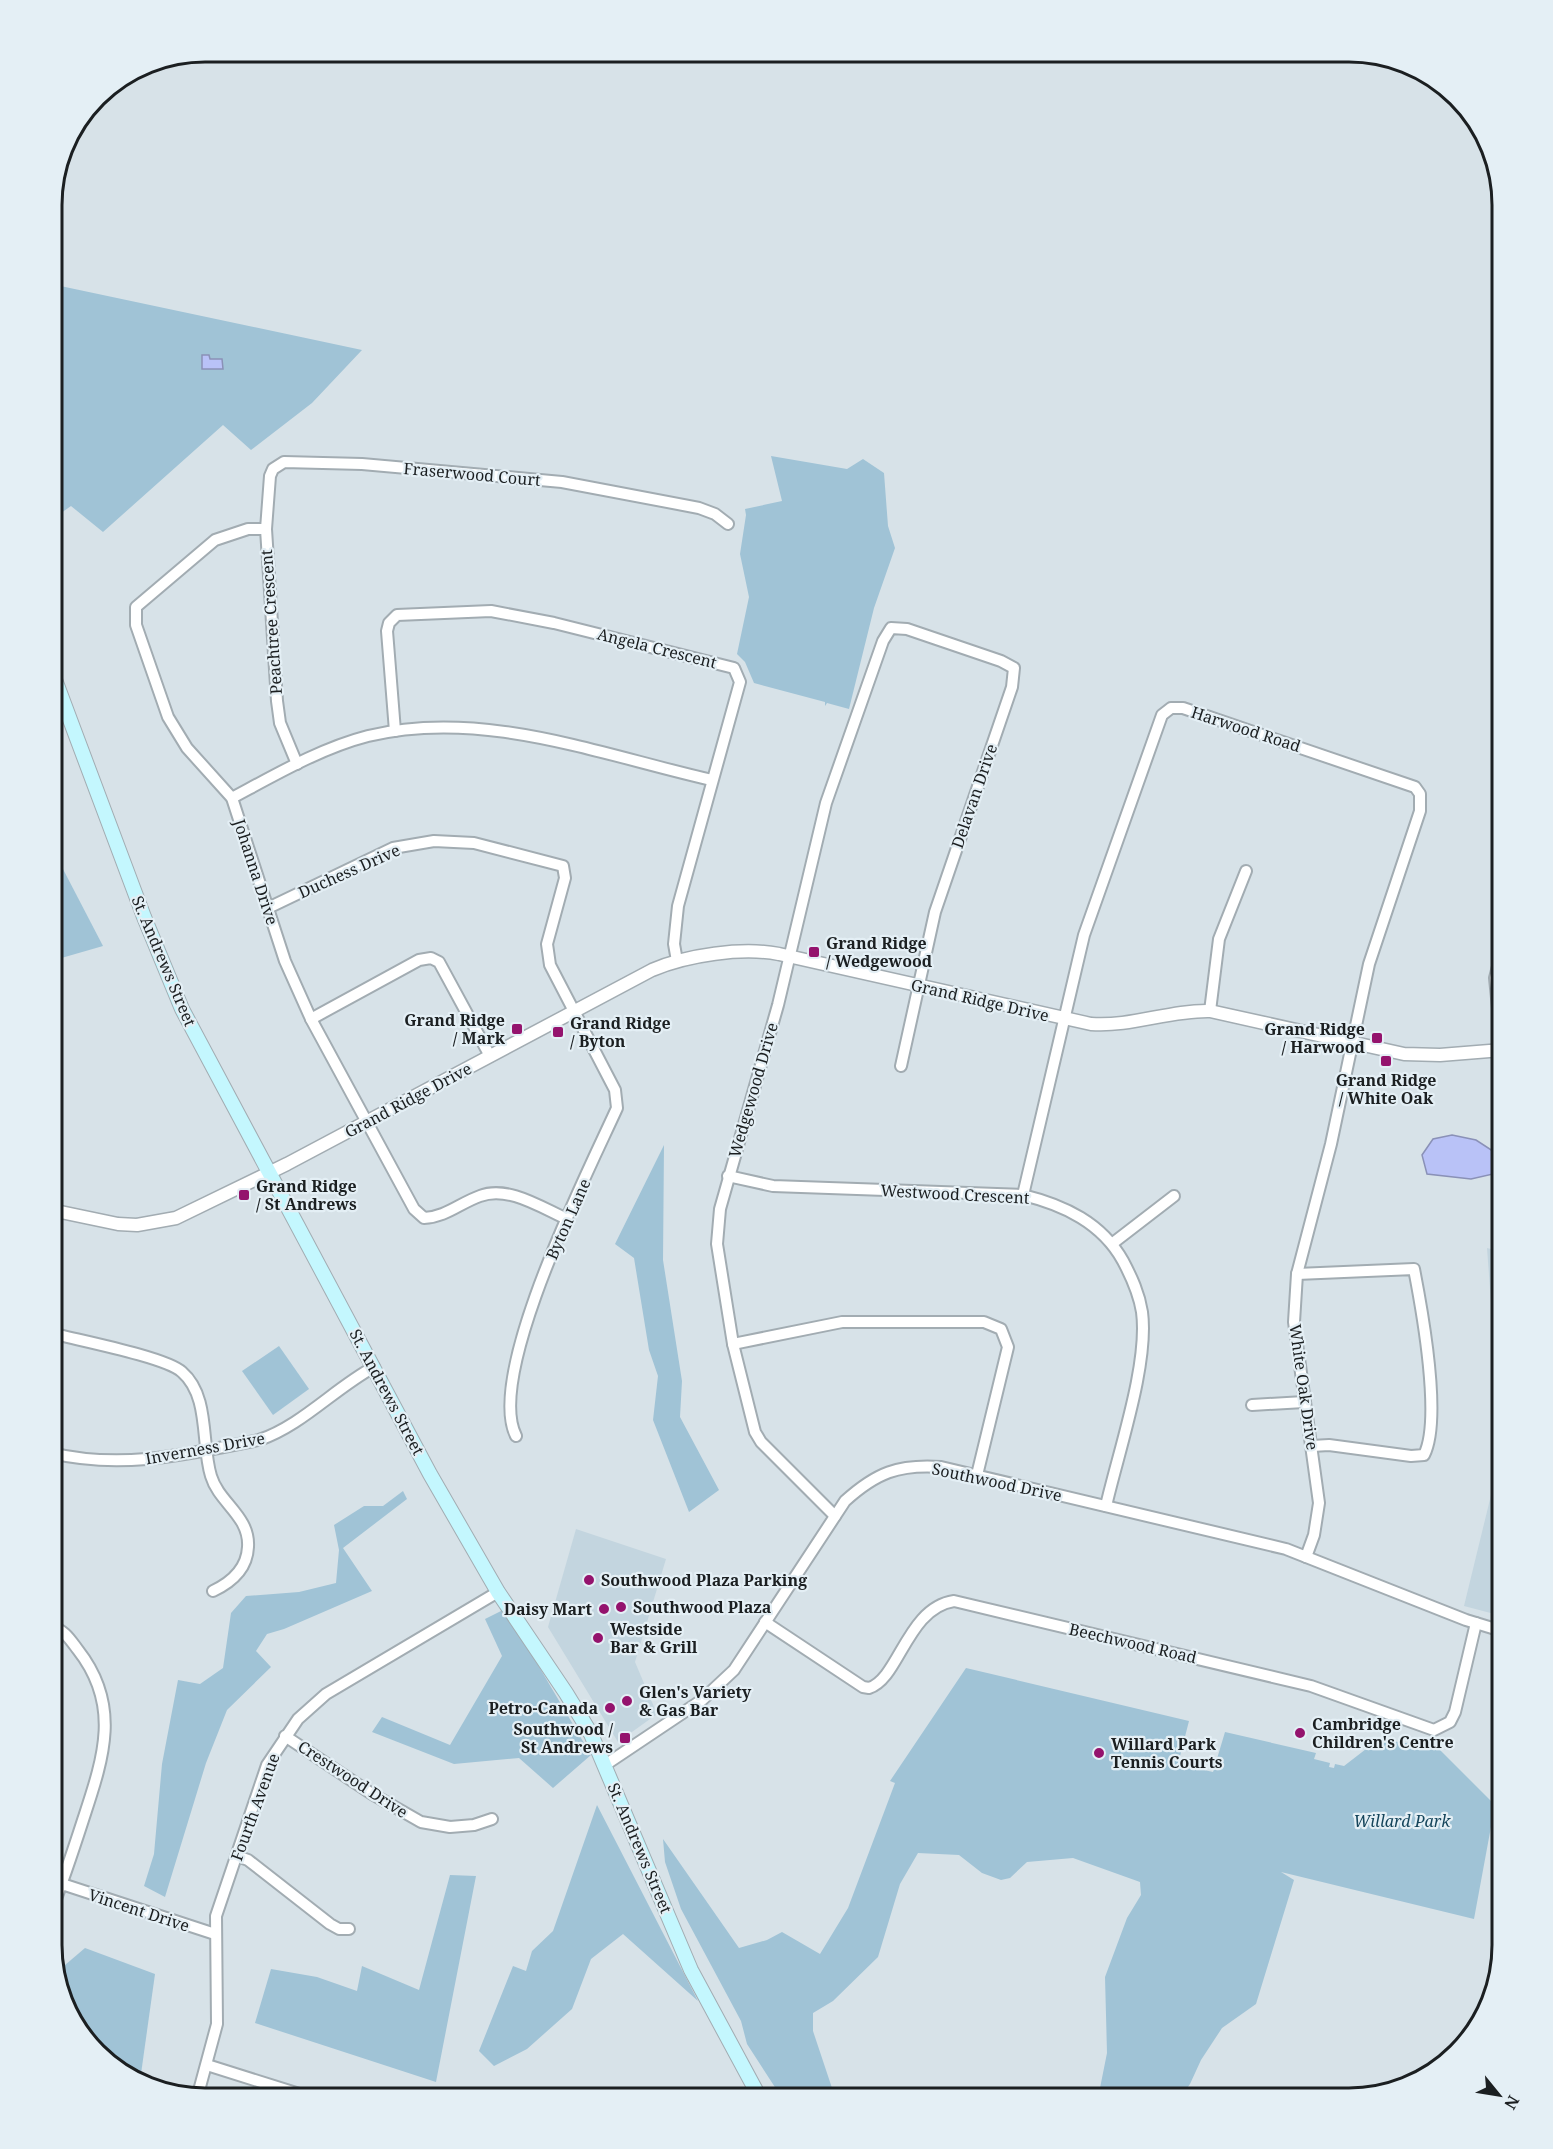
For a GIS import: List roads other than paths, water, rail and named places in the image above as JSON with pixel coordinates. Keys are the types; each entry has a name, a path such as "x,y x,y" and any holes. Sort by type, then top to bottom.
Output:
{"main road":[{"name":"St. Andrews Street","path":"62,698 144,917 182,1009 430,1474 498,1592 567,1693 605,1765 686,1959 754,2087"}],"street":[{"name":"Fraserwood Court","path":"266,529 270,476 273,470 284,462 362,464 562,482 699,508 715,514 728,524"},
{"name":"Peachtree Crescent","path":"232,798 187,748 168,717 134,614 143,600 215,540 248,529 266,529 277,701 280,723 297,764"},
{"name":"Angela Crescent","path":"395,731 387,631 389,623 397,615 491,611 554,623 734,668 740,682 678,906 674,944 677,961"},
{"name":"Delavan Drive","path":"883,641 891,628 907,629 1001,661 1014,668 1012,687 935,912 901,1066"},
{"name":"Wedgewood Drive","path":"835,1516 761,1442 755,1432 733,1344 717,1244 728,1176 790,957 826,802 883,641"},
{"name":"Harwood Road","path":"1023,1195 1084,935 1162,715 1171,708 1183,708 1407,782 1420,794 1420,811 1369,964 1353,1042"},
{"name":"Johanna Drive","path":"567,1219 520,1198 497,1192 481,1195 438,1217 424,1218 414,1209 311,1019 285,961 232,798 297,764 366,736 437,727 484,728 538,738 712,780"},
{"name":"Duchess Drive","path":"268,908 393,848 434,841 474,843 550,861 562,866 565,878 547,944 550,965 574,1011"},
{"path":"1210,1011 1219,939 1246,871"},
{"name":"Grand Ridge Drive","path":"61,1212 118,1224 156,1223 193,1211 652,970 677,961 755,951 1091,1024 1122,1024 1172,1013 1210,1011 1416,1055 1492,1050"},
{"path":"311,1019 419,960 431,958 439,962 490,1056"},
{"name":"Byton Lane","path":"516,1437 508,1413 511,1387 533,1297 617,1108 615,1090 574,1011"},
{"name":"White Oak Drive","path":"1306,1557 1314,1535 1319,1503 1294,1322 1297,1275 1331,1144 1353,1042"},
{"name":"Westwood Crescent","path":"728,1176 773,1186 1023,1195 1071,1211 1113,1244 1136,1285 1142,1313 1142,1343 1107,1506"},
{"path":"1113,1244 1174,1196"},
{"path":"1297,1275 1414,1269 1431,1389 1429,1444 1424,1455 1411,1456 1329,1445 1312,1446"},
{"path":"733,1344 842,1322 984,1322 1001,1329 1008,1347 976,1475"},
{"path":"61,1336 171,1364 191,1381 198,1398 213,1481 241,1518 249,1544 245,1563 240,1571 232,1580 213,1591"},
{"name":"Inverness Drive","path":"61,1455 88,1461 125,1462 207,1450 270,1437 374,1367"},
{"path":"1252,1405 1304,1402"},
{"name":"Southwood Drive","path":"605,1765 718,1687 734,1670 845,1501 864,1484 885,1472 923,1466 976,1475 1271,1545 1492,1628"},
{"name":"Fourth Avenue","path":"200,2087 217,2024 216,1916 267,1765 285,1736 311,1705 498,1592"},
{"name":"Beechwood Road","path":"765,1622 863,1687 869,1688 880,1680 925,1615 940,1604 954,1601 1311,1686 1434,1730 1450,1722 1455,1712 1476,1623"},
{"path":"61,1631 95,1674 101,1693 106,1733 102,1764 62,1884"},
{"name":"Crestwood Drive","path":"285,1736 372,1794 421,1822 450,1827 492,1819"},
{"path":"237,1856 248,1860 330,1924 339,1929 349,1929"},
{"name":"Vincent Drive","path":"62,1884 216,1934"},
{"path":"207,2065 277,2087"}],"water":[{"path":"202,355 209,355 210,359 222,359 223,369 202,369"},
{"path":"1452,1135 1476,1140 1492,1150 1492,1174 1471,1179 1427,1174 1422,1155 1433,1139"}],"place":[{"name":"Grand Ridge / Wedgewood","path":"814,952"},
{"name":"Grand Ridge / Mark","path":"517,1029"},
{"name":"Grand Ridge / Byton","path":"558,1032"},
{"name":"Grand Ridge / Harwood","path":"1377,1038"},
{"name":"Grand Ridge / White Oak","path":"1386,1061"},
{"name":"Grand Ridge / St Andrews","path":"244,1195"},
{"name":"Southwood Plaza Parking","path":"589,1580"},
{"name":"Southwood Plaza","path":"621,1607"},
{"name":"Daisy Mart","path":"604,1609"},
{"name":"Westside Bar & Grill","path":"598,1638"},
{"name":"Glen's Variety & Gas Bar","path":"627,1701"},
{"name":"Petro-Canada","path":"610,1708"},
{"name":"Cambridge Children's Centre","path":"1300,1733"},
{"name":"Southwood / St Andrews","path":"625,1738"},
{"name":"Willard Park Tennis Courts","path":"1099,1753"}],"park label":[{"name":"Willard Park","path":"1402,1821"}]}
